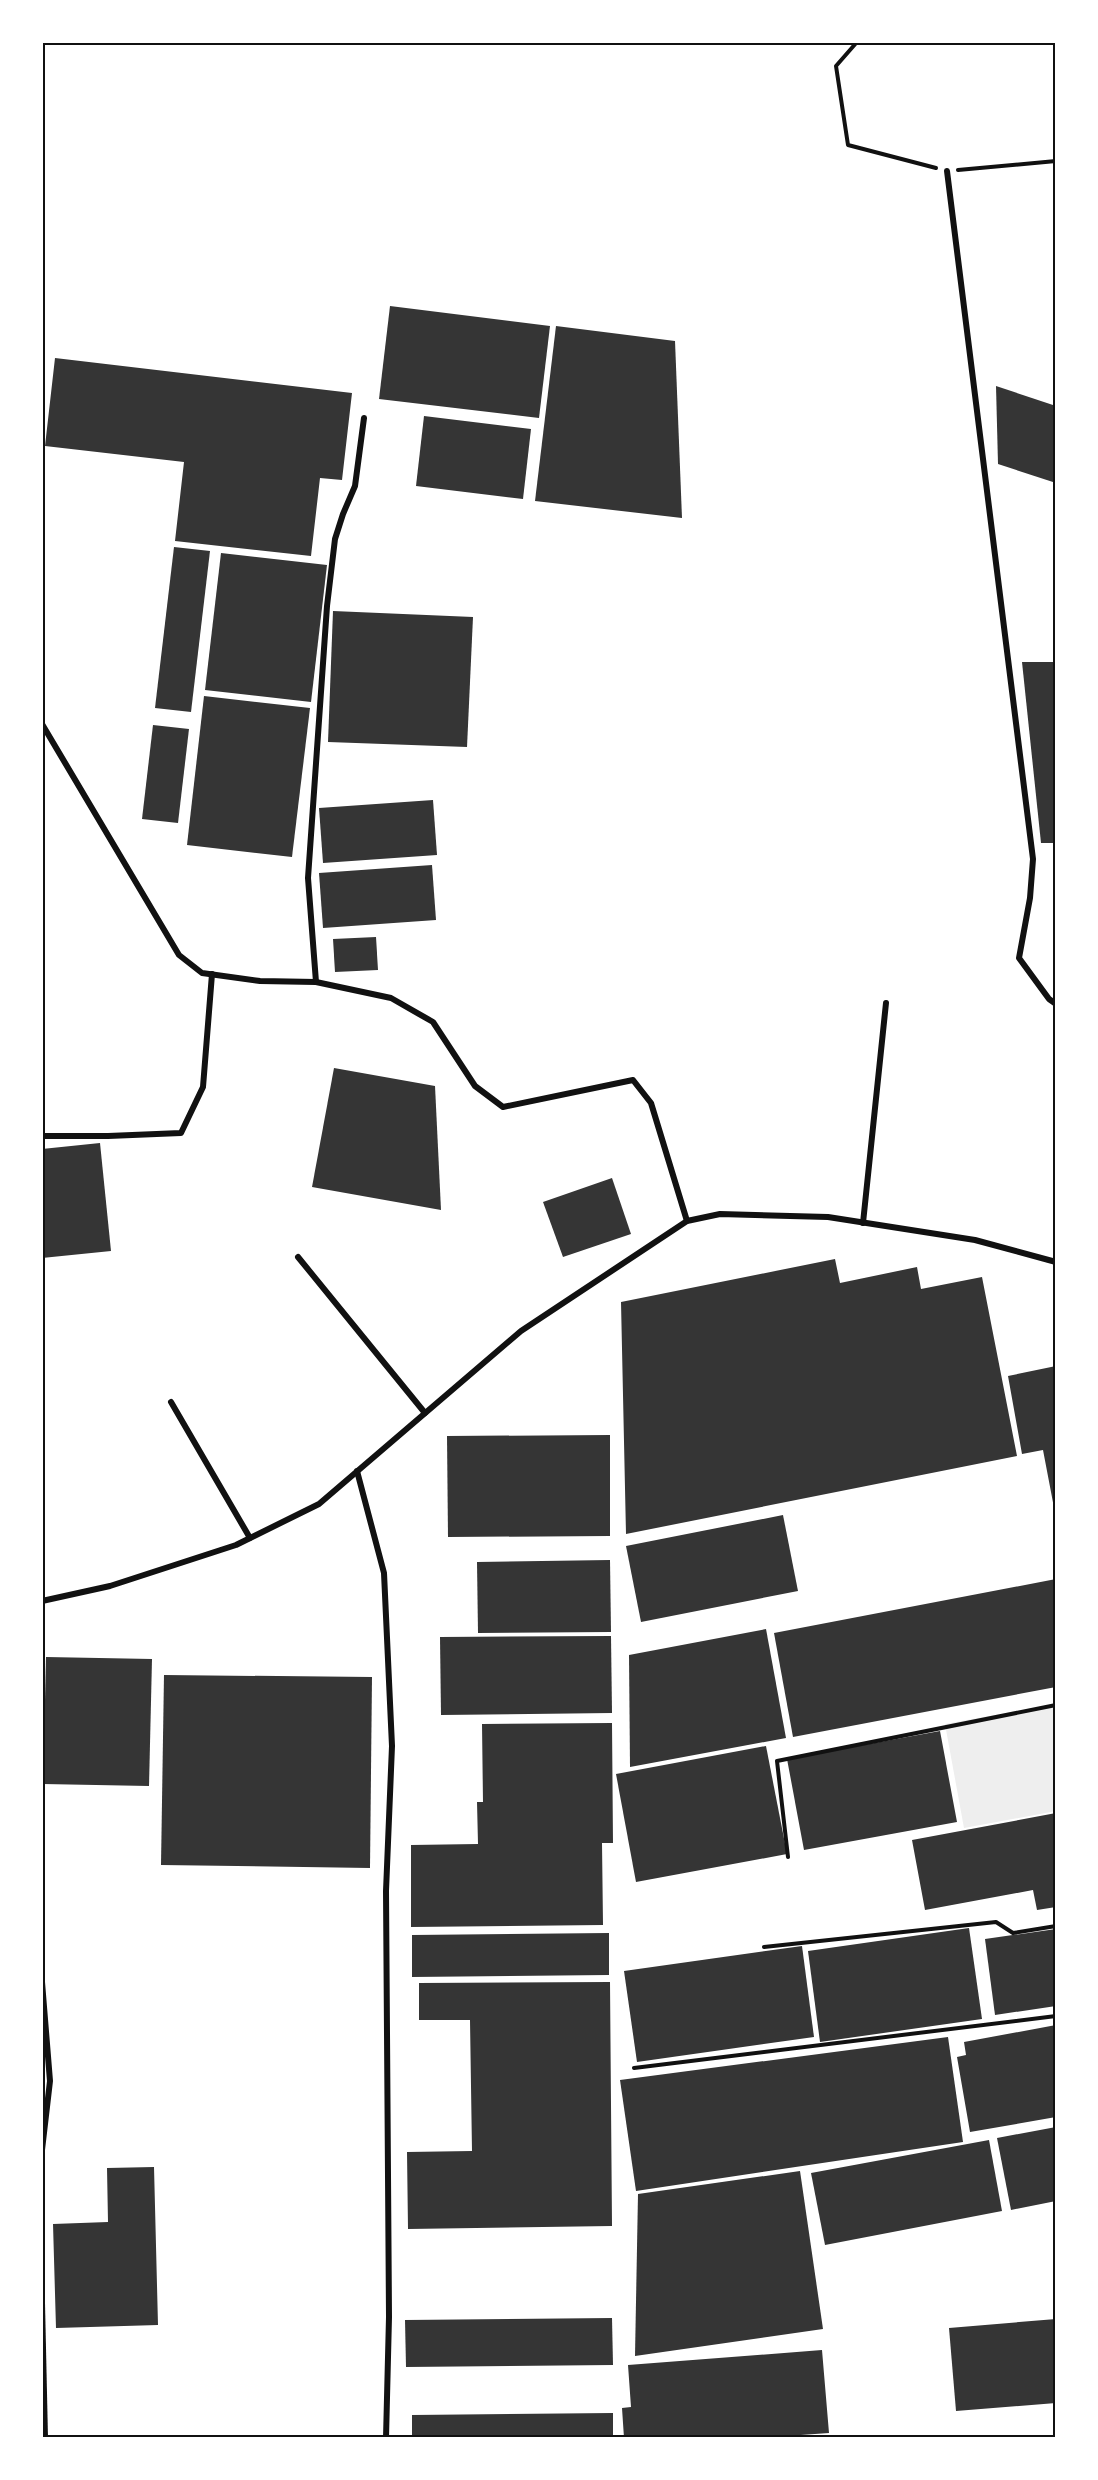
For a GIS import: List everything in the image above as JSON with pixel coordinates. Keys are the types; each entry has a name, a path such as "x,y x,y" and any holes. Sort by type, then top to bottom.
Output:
{"street":[{"path":"947,171 1032,859 1030,898 1019,958 1049,999 1056,1004"},
{"path":"316,982 308,878 327,606 335,540 355,486 364,418"},
{"path":"42,724 179,955 202,973 260,981 316,982 391,998 434,1022 475,1086 503,1107 633,1080 651,1103 687,1221"},
{"path":"42,1136 181,1133 203,1087 212,974"},
{"path":"862,1223 886,1004"},
{"path":"42,1601 110,1586 236,1545 319,1504 521,1331 687,1221 720,1214 828,1217 975,1240 1056,1262"},
{"path":"298,1257 425,1413"},
{"path":"171,1401 250,1538"},
{"path":"357,1471 384,1573 392,1746 386,1891 389,2317 386,2438"},
{"path":"42,1982 50,2081 42,2150"},
{"path":"42,2303 45,2438"}],"path":[{"path":"857,42 836,66 848,145 947,171 1056,160"},
{"path":"788,1857 777,1761 1056,1705"},
{"path":"764,1947 996,1922 1013,1933 1056,1926"},
{"path":"634,2068 1056,2016"}],"shaded area":[{"path":"1056,1704 1056,1811 964,1828 945,1724"}],"building":[{"path":"390,306 550,326 539,418 379,399"},
{"path":"556,326 675,341 682,518 535,501"},
{"path":"55,358 352,393 342,480 320,478 311,556 175,541 184,462 45,446"},
{"path":"996,386 1056,406 1056,483 998,464"},
{"path":"424,416 531,429 523,499 416,486"},
{"path":"174,547 210,551 191,712 155,708"},
{"path":"221,553 327,565 311,702 205,690"},
{"path":"333,611 473,617 467,747 328,742"},
{"path":"1022,662 1056,662 1056,843 1041,843"},
{"path":"204,696 310,708 292,857 187,845"},
{"path":"153,725 189,729 178,823 142,819"},
{"path":"433,800 437,855 323,863 319,808"},
{"path":"432,865 436,920 323,928 319,873"},
{"path":"376,937 378,970 335,972 333,939"},
{"path":"334,1068 435,1086 441,1210 312,1187"},
{"path":"100,1143 111,1251 42,1258 42,1149"},
{"path":"612,1178 631,1234 563,1257 543,1202"},
{"path":"835,1259 840,1283 917,1267 921,1289 982,1277 1017,1456 626,1534 621,1302"},
{"path":"1056,1366 1055,1513 1043,1450 1022,1454 1008,1376"},
{"path":"610,1435 610,1536 448,1537 447,1436"},
{"path":"783,1515 798,1591 641,1622 626,1546"},
{"path":"610,1560 611,1632 478,1633 477,1562"},
{"path":"1056,1579 1056,1687 793,1737 774,1633"},
{"path":"766,1629 786,1738 630,1767 629,1655"},
{"path":"611,1636 612,1713 441,1715 440,1637"},
{"path":"46,1657 152,1659 149,1786 43,1784"},
{"path":"164,1675 372,1677 370,1868 161,1865"},
{"path":"612,1723 613,1843 602,1843 603,1925 411,1927 411,1845 478,1844 477,1802 483,1802 482,1724"},
{"path":"940,1731 957,1822 804,1850 787,1759"},
{"path":"766,1746 787,1854 636,1882 616,1774"},
{"path":"1056,1813 1056,1907 1037,1910 1033,1890 925,1910 912,1840"},
{"path":"969,1928 982,2019 820,2042 808,1951"},
{"path":"1056,1929 1056,2006 995,2015 985,1939"},
{"path":"609,1933 609,1975 412,1977 412,1935"},
{"path":"802,1946 814,2037 637,2062 624,1971"},
{"path":"610,1982 612,2226 408,2229 407,2152 472,2151 470,2020 419,2020 419,1983"},
{"path":"1056,2025 1056,2117 970,2132 957,2057 966,2055 964,2042"},
{"path":"948,2037 963,2142 636,2191 620,2080"},
{"path":"1056,2127 1056,2201 1011,2210 997,2138"},
{"path":"989,2140 1002,2211 825,2245 811,2173"},
{"path":"154,2167 158,2325 56,2328 53,2224 108,2222 107,2168"},
{"path":"800,2171 823,2329 635,2356 638,2194"},
{"path":"612,2318 613,2365 406,2367 405,2320"},
{"path":"1056,2319 1056,2403 956,2411 949,2328"},
{"path":"822,2350 829,2433 760,2438 624,2438 622,2408 631,2407 628,2365"},
{"path":"613,2413 613,2438 412,2438 412,2415"}]}
